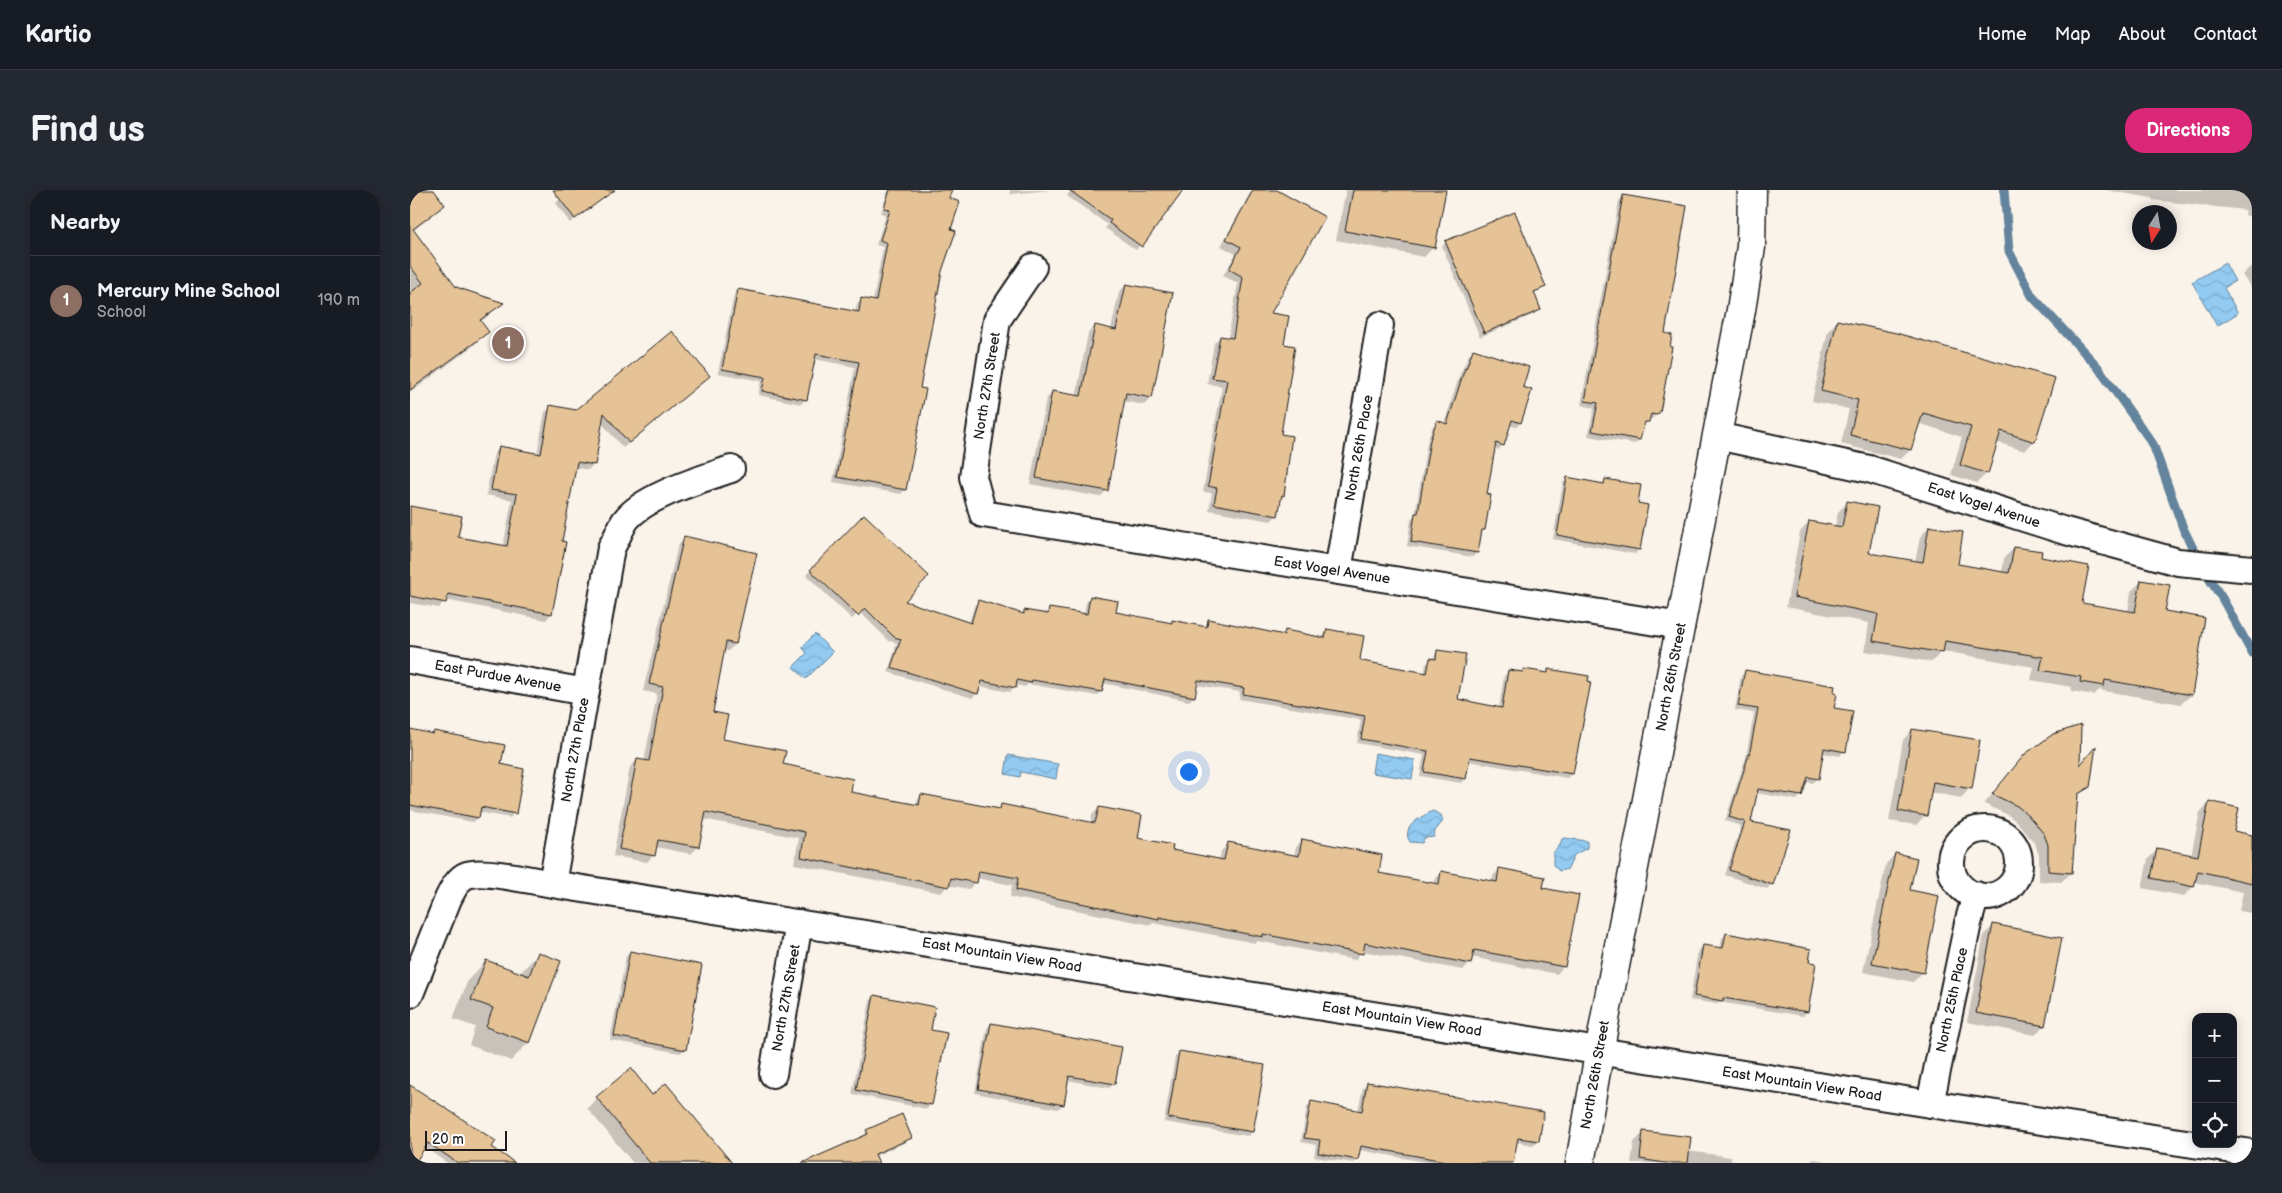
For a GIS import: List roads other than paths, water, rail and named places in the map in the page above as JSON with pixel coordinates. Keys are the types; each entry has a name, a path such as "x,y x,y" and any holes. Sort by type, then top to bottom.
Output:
{"street":[{"name":"North 26th Street","path":"1580,1163 1751,247 1752,190"},
{"name":"North 27th Street","path":"984,514 973,477 997,320 1033,267"},
{"name":"North 26th Place","path":"1338,571 1380,325"},
{"name":"East Vogel Avenue","path":"1717,436 1869,469 2062,530 2178,562 2240,569"},
{"name":"North 27th Place","path":"552,884 611,548 626,520 647,503 677,488 731,469"},
{"name":"East Vogel Avenue","path":"984,514 1681,626"},
{"name":"East Purdue Avenue","path":"410,660 586,692"},
{"path":"410,994 448,899 455,885 467,875 489,874 552,884"},
{"name":"East Mountain View Road","path":"552,884 1930,1104 2252,1153"},
{"name":"North 25th Place","path":"1930,1104 1968,923 1976,895"},
{"name":"North 27th Street","path":"773,1074 799,923"}],"water":[{"path":"2225,263 2235,281 2224,288 2238,313 2217,326 2192,282"},
{"path":"815,634 833,652 806,679 793,667 807,653 802,647"},
{"path":"1375,753 1415,760 1412,779 1372,773"},
{"path":"1008,755 1058,764 1056,779 1021,772 1020,777 1005,774"},
{"path":"1433,811 1441,815 1443,821 1435,831 1434,837 1424,838 1422,843 1410,842 1408,832 1410,827 1418,819"},
{"path":"1562,839 1587,841 1587,848 1574,855 1568,869 1559,871 1553,865 1553,853 1560,845"}],"waterway":[{"path":"2004,190 2009,251 2032,296 2097,366 2153,444 2183,528 2204,571 2222,598 2252,653"}],"place":[{"name":"Mercury Mine School","path":"508,343"}]}
